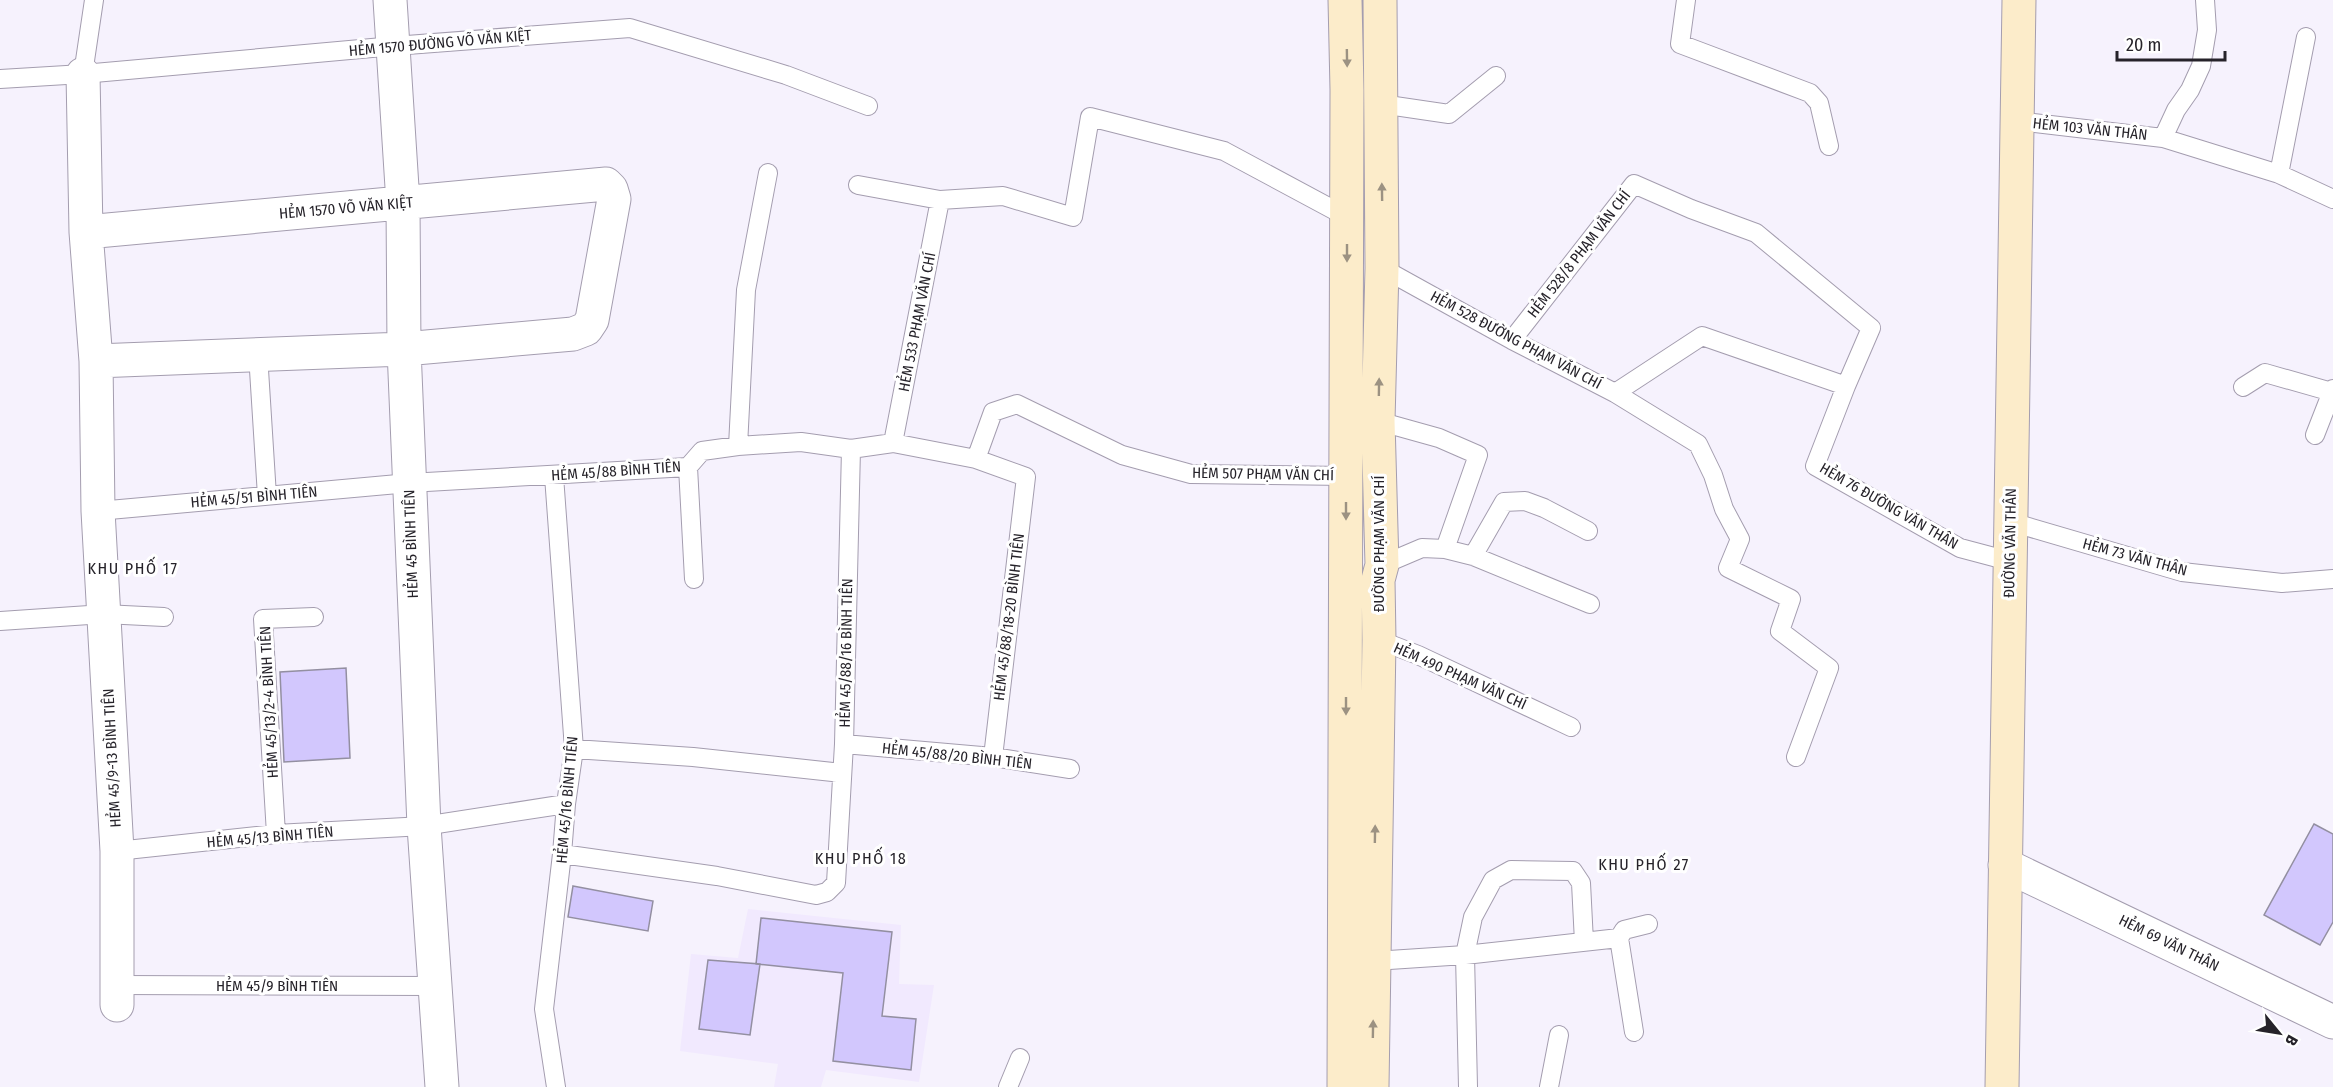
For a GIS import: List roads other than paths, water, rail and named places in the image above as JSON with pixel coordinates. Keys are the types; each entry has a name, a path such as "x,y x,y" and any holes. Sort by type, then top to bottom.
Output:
{"main road":[{"name":"ĐƯỜNG VĂN THÂN","path":"2002,1087 2019,0"},
{"path":"1341,2 1347,70 1344,1087"},
{"name":"ĐƯỜNG PHẠM VĂN CHÍ","path":"1372,1087 1378,580 1382,565 1378,421 1382,268 1380,6"}],"street":[{"name":"HẺM 45 BÌNH TIÊN","path":"390,0 403,203 404,349 424,826 442,1087"},
{"path":"1341,2 1380,6"},
{"path":"83,74 86,232 96,361 98,511"},
{"name":"HẺM 1570 VÕ VĂN KIỆT","path":"86,232 606,184 611,189 614,199 592,320 586,329 573,334 404,349"},
{"path":"96,361 404,349"},
{"name":"HẺM 45/9-13 BÌNH TIÊN","path":"98,511 117,851 117,995"},
{"name":"HẺM 490 PHẠM VĂN CHÍ","path":"1345,644 1379,640"},
{"name":"HẺM 69 VĂN THÂN","path":"2005,865 2333,1022"}],"lane":[{"path":"83,74 94,0"},
{"path":"1686,0 1680,44 1810,93 1819,103 1829,146"},
{"name":"HẺM 103 VĂN THÂN","path":"2163,138 2201,66 2207,30 2205,0"},
{"name":"HẺM 1570 ĐƯỜNG VÕ VĂN KIỆT","path":"0,79 630,28 786,75 868,106"},
{"path":"2278,174 2306,37"},
{"path":"1381,104 1449,114 1496,76"},
{"path":"858,185 940,200 1003,196 1073,217 1090,117 1224,152 1347,217"},
{"name":"HẺM 103 VĂN THÂN","path":"2017,121 2163,138 2278,174 2333,199"},
{"path":"738,446 746,290 768,173"},
{"name":"HẺM 528/8 PHẠM VĂN CHÍ","path":"1512,340 1634,184 1691,209 1756,233 1871,328 1846,386"},
{"name":"HẺM 533 PHẠM VĂN CHÍ","path":"893,443 940,200"},
{"name":"HẺM 528 ĐƯỜNG PHẠM VĂN CHÍ","path":"1382,268 1512,340 1615,393 1702,336 1846,386"},
{"path":"258,354 267,496"},
{"path":"2243,387 2265,373 2332,391 2315,435"},
{"name":"HẺM 76 ĐƯỜNG VĂN THÂN","path":"1846,386 1815,466 1960,548 2009,561"},
{"path":"1615,393 1698,444 1713,475 1724,509 1740,539 1728,568 1791,599 1780,631 1829,668 1796,757"},
{"name":"HẺM 507 PHẠM VĂN CHÍ","path":"976,459 993,412 1017,404 1122,455 1191,474 1346,476"},
{"path":"1378,421 1439,438 1478,455 1445,549"},
{"name":"HẺM 45/88 BÌNH TIÊN","path":"409,483 688,467 702,451 801,442 851,449 893,443 976,459 1026,477"},
{"name":"HẺM 45/88/16 BÌNH TIÊN","path":"562,854 717,876 816,895 827,892 836,883 844,744 851,449"},
{"path":"688,467 694,579"},
{"name":"HẺM 45/16 BÌNH TIÊN","path":"554,476 574,749 544,1009 556,1087"},
{"name":"HẺM 45/88/18-20 BÌNH TIÊN","path":"993,757 1026,477"},
{"name":"HẺM 45/51 BÌNH TIÊN","path":"98,511 409,483"},
{"path":"1473,556 1504,502 1525,501 1544,508 1588,531"},
{"name":"HẺM 73 VĂN THÂN","path":"2011,522 2182,572 2282,583 2333,579"},
{"path":"1382,565 1422,548 1445,549 1473,556 1590,604"},
{"path":"0,621 104,614 164,617"},
{"name":"HẺM 45/13/2-4 BÌNH TIÊN","path":"276,834 263,619 314,616"},
{"name":"HẺM 490 PHẠM VĂN CHÍ","path":"1379,640 1418,655 1571,727"},
{"name":"HẺM 45/88/20 BÌNH TIÊN","path":"844,744 993,757 1070,769"},
{"path":"574,749 693,757 842,773"},
{"name":"HẺM 45/13 BÌNH TIÊN","path":"117,851 276,834 424,826 566,804"},
{"path":"1468,1087 1465,955 1473,917 1493,880 1511,870 1573,871 1581,883 1584,942"},
{"path":"1634,1032 1619,938 1624,930 1648,924"},
{"path":"1374,961 1465,955 1619,938"},
{"name":"HẺM 45/9 BÌNH TIÊN","path":"117,995 435,987"},
{"path":"1549,1087 1559,1035"},
{"path":"1008,1087 1020,1058"}],"district":[{"name":"KHU PHỐ 17","path":"133,568"},
{"name":"KHU PHỐ 18","path":"861,858"},
{"name":"KHU PHỐ 27","path":"1644,864"}]}
